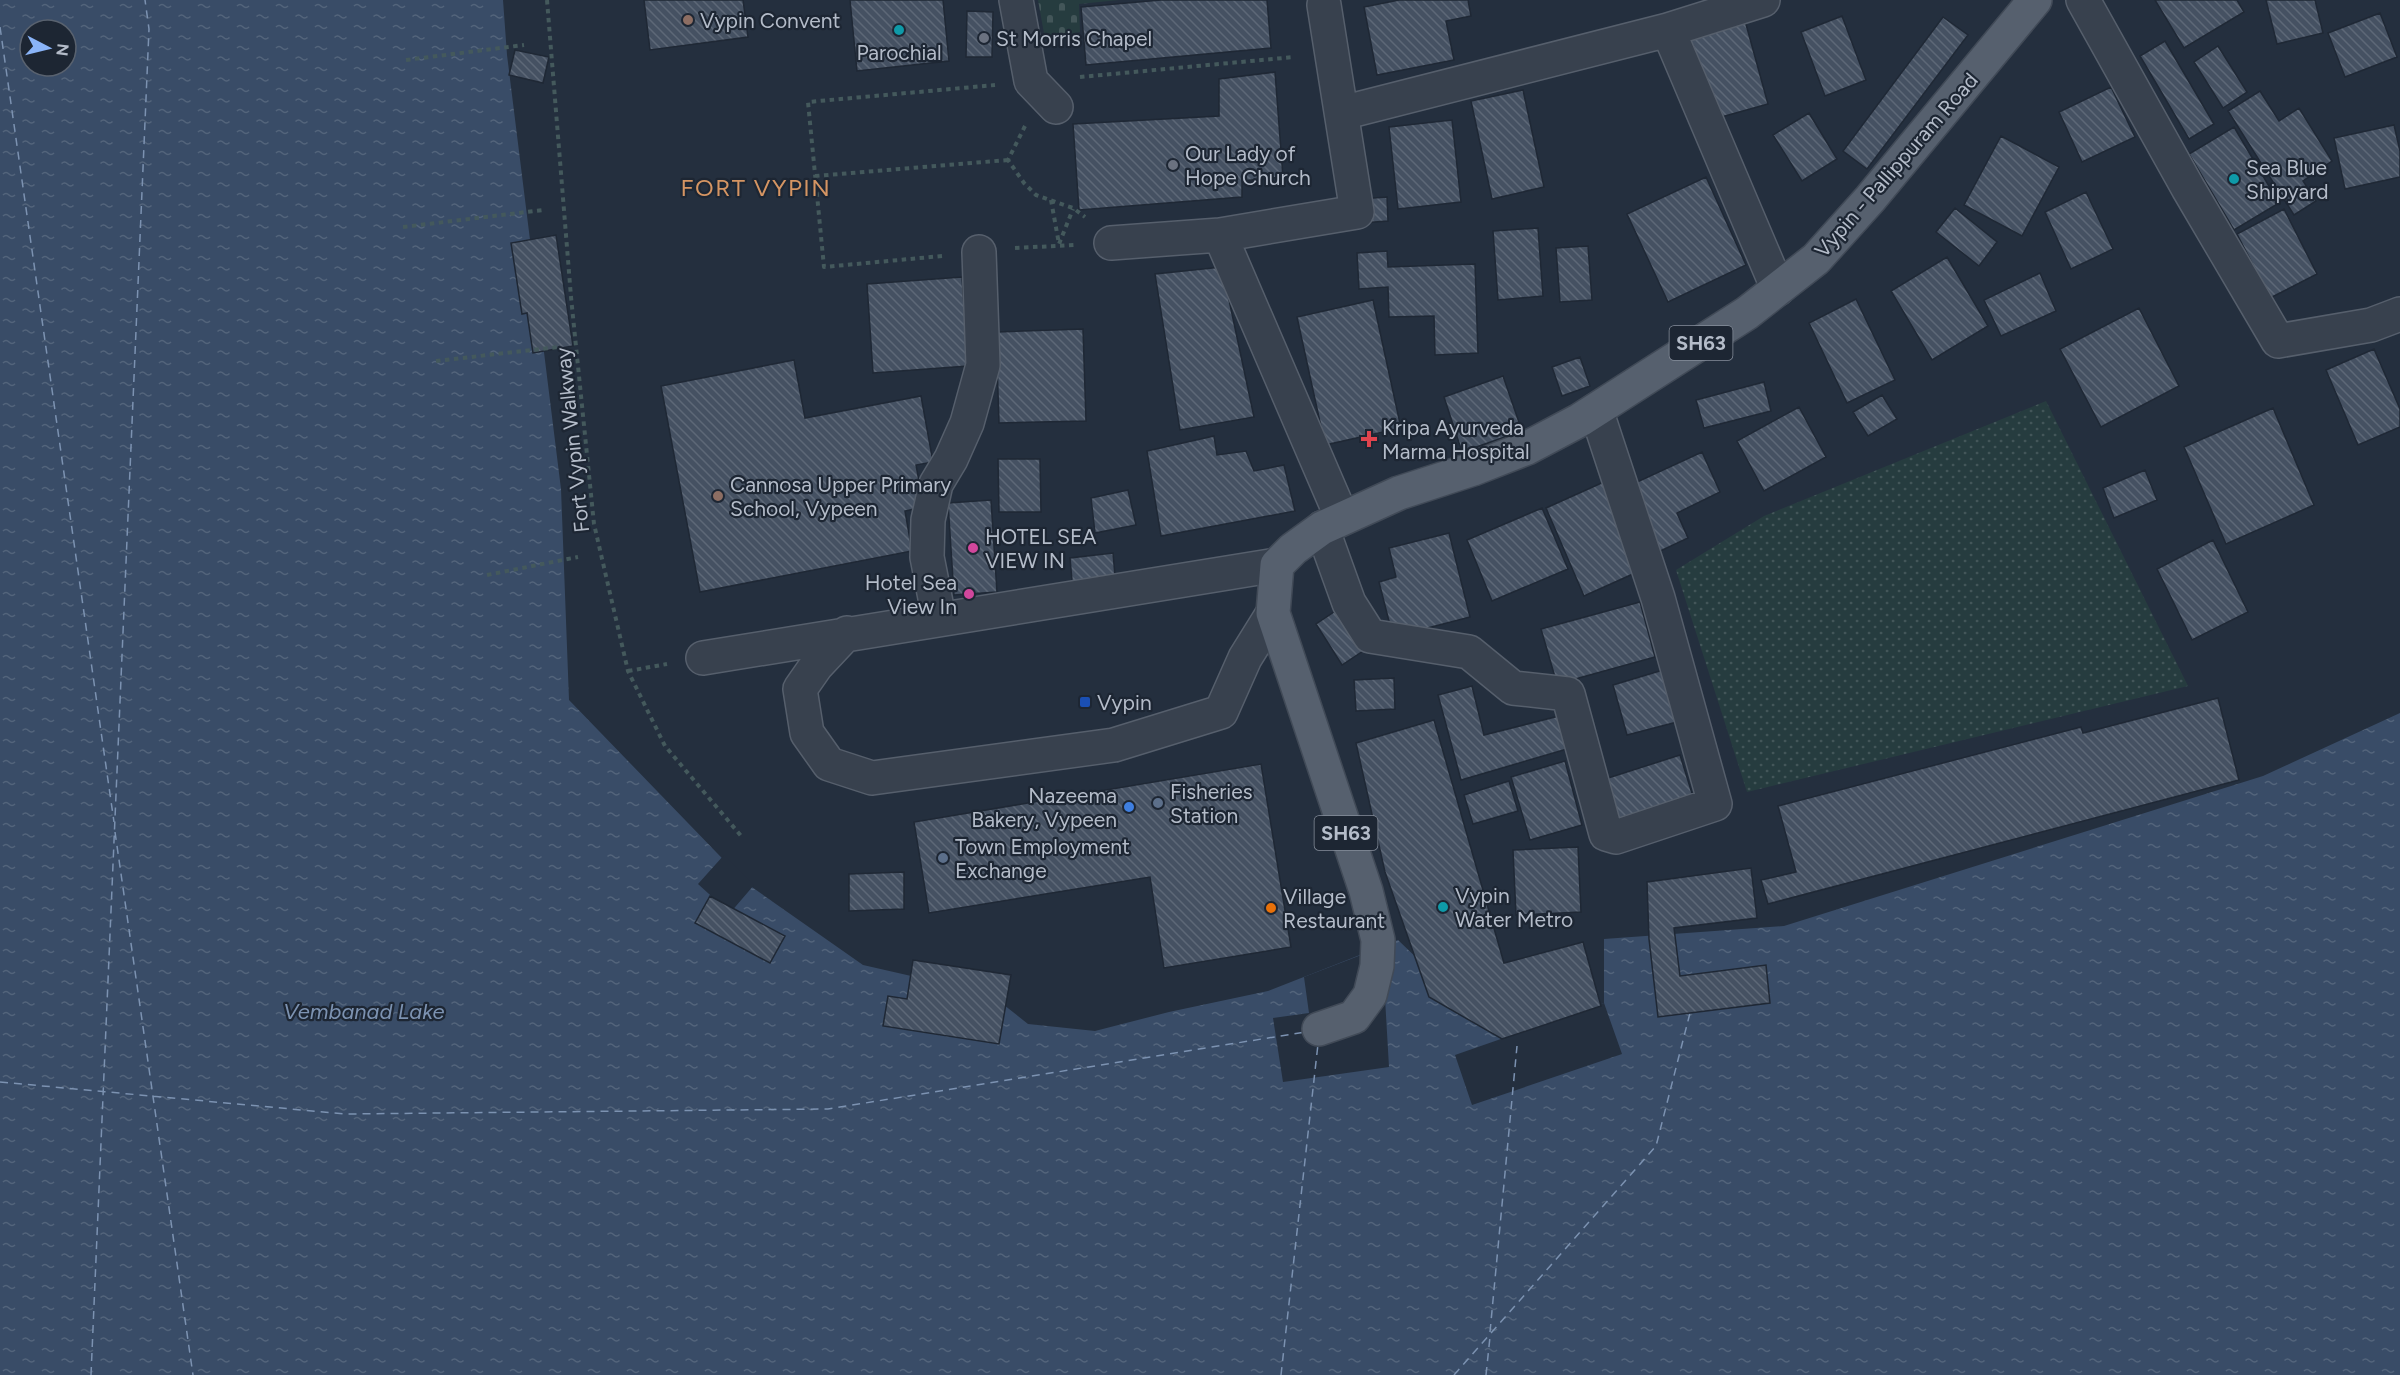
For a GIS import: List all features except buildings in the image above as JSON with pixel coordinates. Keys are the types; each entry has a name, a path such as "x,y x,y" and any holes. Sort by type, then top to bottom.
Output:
{"main road":[{"name":"Vypin - Pallippuram Road","path":"1277,565 1293,549 1332,523 1399,494 1527,448 1596,410 1747,313 1816,259 1870,199 2035,0"},
{"name":"SH63","path":"1277,565 1273,613 1366,891 1378,940 1377,966 1370,995 1354,1017 1319,1029"}],"street":[{"path":"1016,0 1031,81 1056,107"},
{"path":"1342,113 1668,30 1763,0"},
{"path":"2083,0 2187,188 2278,341 2370,325 2400,314"},
{"path":"1111,243 1220,235 1358,212 1324,5"},
{"path":"1668,30 1778,289"},
{"path":"1220,235 1332,523 1349,603 1370,636 1468,652 1513,688 1568,694 1606,834 1616,837 1715,804 1658,598 1596,410"},
{"path":"939,618 927,557 928,520 936,484 951,459 967,423 982,365 979,252"},
{"path":"703,658 1277,565"},
{"path":"848,633 816,666 800,690 807,733 829,764 872,778 1114,745 1221,712 1245,658 1273,613"}],"path":[{"name":"Fort Vypin Walkway","path":"548,0 571,297 594,524 612,602 628,671 665,746 742,837"},
{"path":"406,60 524,45"},
{"path":"1111,243 1014,248 824,267 808,102 1332,53"},
{"path":"1008,160 1022,128 1074,94 1083,76"},
{"path":"815,176 1008,160"},
{"path":"1008,160 1036,195 1073,208 1111,243"},
{"path":"1050,199 1059,244 1073,208"},
{"path":"403,227 543,210"},
{"path":"436,361 558,347"},
{"path":"487,575 578,557"}],"green space":[{"path":"1038,0 1119,0 1079,4 1080,32 1045,39"},
{"path":"2046,401 2188,686 1747,792 1676,570 1764,516"}],"water":[{"name":"Vembanad Lake","path":"0,0 503,0 507,55 561,489 569,700 746,883 863,965 990,994 1028,1024 1095,1031 1169,1012 1268,991 1398,940 1501,1039 1604,1003 1604,939 1784,926 2263,776 2400,713 2400,1375 0,1375"}],"pier":[{"path":"724,855 754,885 730,913 698,884"},
{"path":"1382,947 1389,1067 1283,1082 1273,1018 1309,1013 1304,977"},
{"path":"1604,1003 1622,1054 1472,1105 1455,1055"}],"ferry route":[{"path":"91,1375 149,29 145,0"},
{"path":"0,27 114,822"},
{"path":"115,832 193,1375"},
{"path":"1454,1375 1656,1146 1690,1013"},
{"path":"0,1082 345,1114 828,1109 1305,1032"},
{"path":"1281,1375 1318,1044"},
{"path":"1490,1332 1517,1046"},
{"path":"1486,1375 1490,1337"}],"place":[{"name":"Vypin Convent","path":"688,20"},
{"name":"Parochial","path":"899,30"},
{"name":"St Morris Chapel","path":"984,38"},
{"name":"Our Lady of Hope Church","path":"1173,165"},
{"name":"Sea Blue Shipyard","path":"2234,179"},
{"name":"Kripa Ayurveda Marma Hospital","path":"1369,439"},
{"name":"Cannosa Upper Primary School, Vypeen","path":"718,496"},
{"name":"HOTEL SEA VIEW IN","path":"973,548"},
{"name":"Hotel Sea View In","path":"969,594"},
{"name":"Vypin","path":"1085,702"},
{"name":"Fisheries Station","path":"1158,803"},
{"name":"Nazeema Bakery, Vypeen","path":"1129,807"},
{"name":"Town Employment Exchange","path":"943,858"},
{"name":"Vypin Water Metro","path":"1443,907"},
{"name":"Village Restaurant","path":"1271,908"}],"district":[{"name":"FORT VYPIN","path":"756,187"}]}
